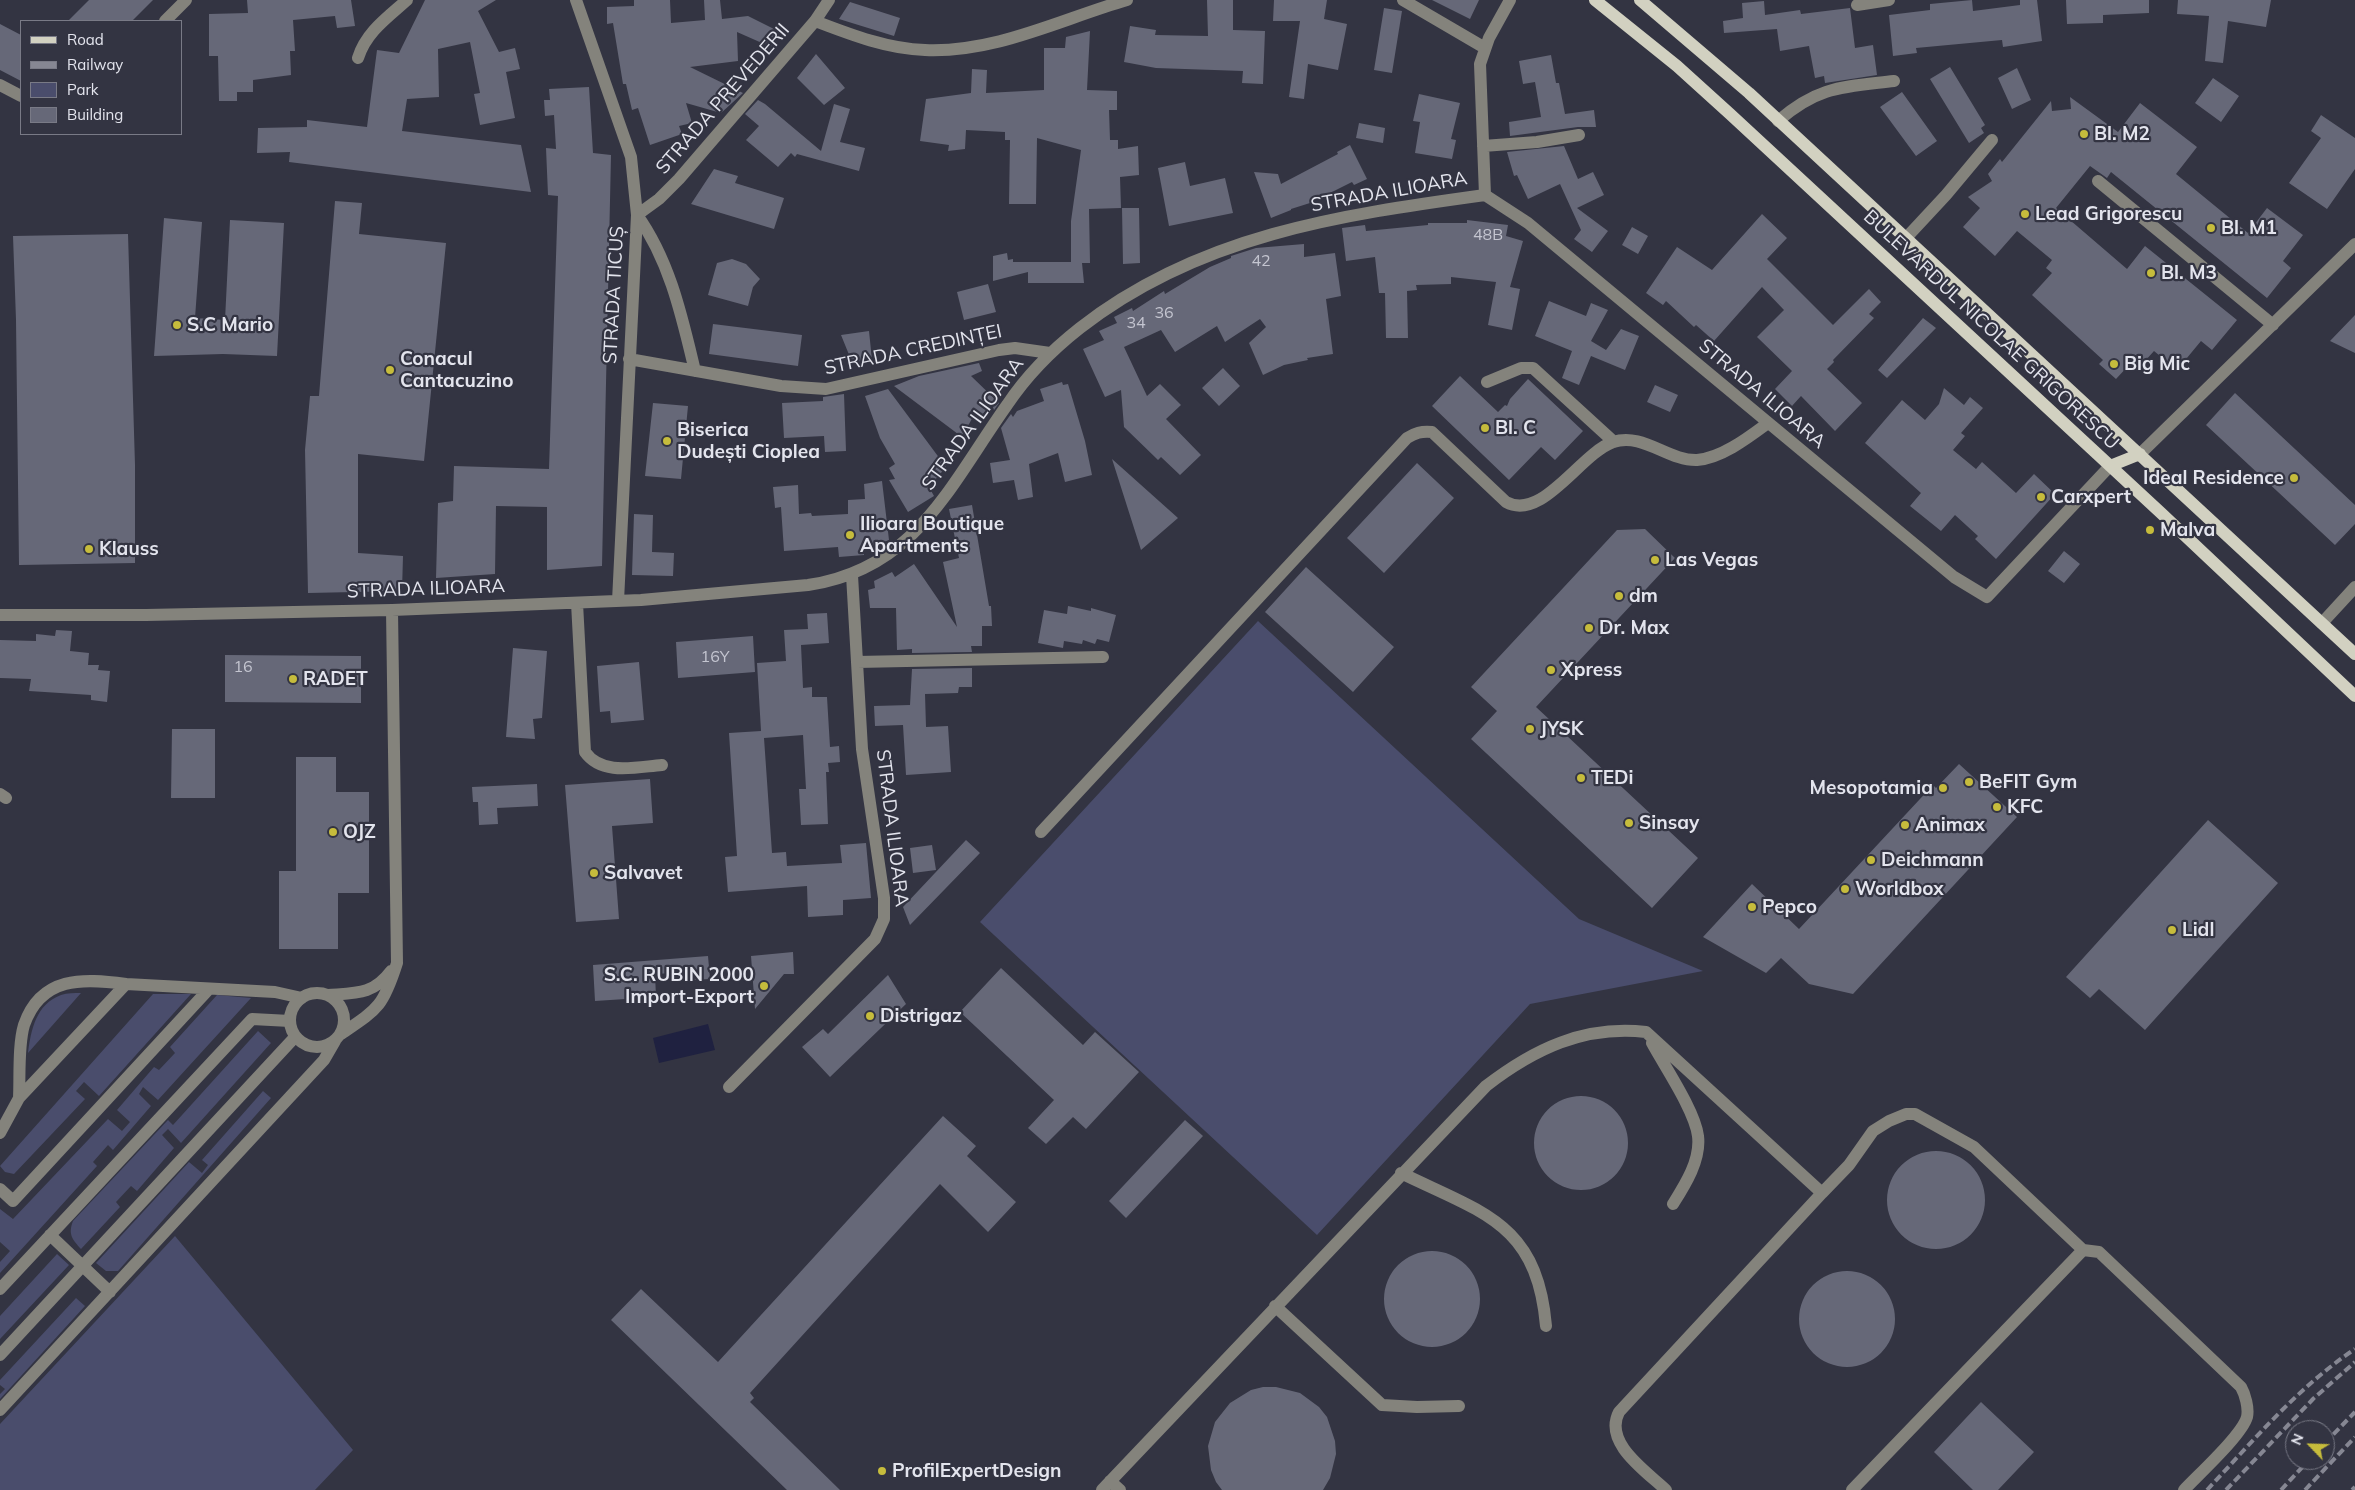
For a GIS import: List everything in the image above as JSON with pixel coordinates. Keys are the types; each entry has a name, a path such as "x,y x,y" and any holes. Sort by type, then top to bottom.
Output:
{"main road":[{"name":"BULEVARDUL NICOLAE GRIGORESCU","path":"1595,0 1677,66 2110,466 2355,696"},
{"name":"BULEVARDUL NICOLAE GRIGORESCU","path":"1640,0 1778,121 1906,238 2355,654"},
{"path":"2110,466 2140,454"}],"street":[{"path":"166,20 186,0"},
{"path":"358,58 362,47 370,35 407,0"},
{"name":"STRADA TICUȘ","path":"576,0 631,157 637,215 618,601"},
{"name":"STRADA PREVEDERII","path":"637,215 659,199 679,178 815,21 829,0"},
{"path":"815,21 892,46 923,50 951,50 1012,38 1127,0"},
{"path":"1403,0 1485,48"},
{"path":"1485,195 1479,80 1485,48 1510,0"},
{"path":"1857,5 1889,0"},
{"path":"1778,121 1796,105 1824,91 1894,81"},
{"path":"0,85 20,95"},
{"path":"1483,146 1537,142 1579,135"},
{"path":"1906,238 1946,195 1992,140"},
{"path":"2098,181 2273,325"},
{"name":"STRADA ILIOARA","path":"0,615 146,615 392,610 618,601 808,585 852,575 876,563 894,550 929,517 1008,403 1050,353 1081,327 1152,280 1206,255 1263,235 1343,216 1485,195 1528,224 1948,572 1987,597 2110,466"},
{"path":"637,215 653,240 666,270 679,307 695,371"},
{"path":"2140,454 2355,244"},
{"name":"STRADA CREDINȚEI","path":"630,359 781,386 826,389 999,350 1015,348 1050,353"},
{"path":"1487,382 1521,368 1533,368 1614,442"},
{"path":"1041,832 1407,438 1422,431 1432,432 1506,502 1515,507 1522,508 1538,502 1595,452 1614,442 1637,441 1683,458 1697,460 1715,455 1768,423"},
{"name":"STRADA ILIOARA","path":"729,1087 875,939 883,926 884,898 866,782 852,575"},
{"path":"2322,623 2355,587"},
{"path":"577,602 585,752 591,760 601,766 618,768 662,765"},
{"path":"392,610 397,963 388,991 375,1012 338,1038 319,1048 310,1047 296,1038 290,1021 295,1004 302,998 310,994 360,993 380,985 397,963"},
{"path":"857,662 1103,657"},
{"path":"19,1098 24,1025 37,1002 52,988 71,981 96,980 126,984 275,992 302,998"},
{"path":"0,1133 19,1098 126,984"},
{"path":"0,1189 13,1201 209,989"},
{"path":"0,1410 324,1060 344,1026 342,1008 328,995"},
{"path":"0,1289 252,1019 290,1021"},
{"path":"1111,1487 1275,1306 1486,1086 1534,1053 1560,1041 1610,1030 1646,1032 1822,1193"},
{"path":"1646,1032 1689,1110 1698,1136 1697,1153 1690,1173 1673,1204"},
{"path":"0,1355 296,1038"},
{"path":"1666,1490 1622,1446 1614,1428 1619,1412 1849,1165 1873,1131 1889,1120 1906,1114 1915,1114 1974,1147 2083,1250 2099,1252 2241,1387 2245,1395 2247,1416 2239,1431 2184,1490"},
{"path":"1402,1173 1503,1225 1530,1260 1540,1284 1546,1326"},
{"path":"50,1235 110,1292"},
{"path":"1852,1490 2083,1250"},
{"path":"1275,1306 1382,1405 1417,1407 1459,1406"}],"green space":[{"path":"1258,621 1579,919 1703,971 1530,1004 1317,1235 980,922"},
{"path":"81,993 28,1053 33,1027 40,1011 53,999 61,995"},
{"path":"153,994 191,994 99,1096 84,1082 76,1091 85,1099 14,1174 5,1172 0,1166"},
{"path":"217,995 251,998 158,1100 143,1087 139,1094 151,1106 113,1150 108,1145 93,1162 97,1166 0,1273 0,1262 10,1251 0,1242 0,1209 13,1219 108,1119 122,1131 130,1122 117,1110 154,1067 159,1070 175,1053 170,1047"},
{"path":"258,1031 271,1043 181,1143 168,1129 162,1135 174,1148 137,1191 131,1186 116,1202 120,1207 81,1249 72,1236 73,1221 168,1120 173,1125"},
{"path":"263,1091 271,1098 118,1271 106,1271 96,1263 189,1162 202,1173 208,1165 202,1160"},
{"path":"175,1236 353,1450 315,1490 0,1490 0,1424"},
{"path":"57,1254 69,1265 0,1339 0,1316"},
{"path":"76,1298 85,1306 0,1399 0,1394 5,1389 0,1385 0,1380"}],"shaded area":[{"path":"708,1024 715,1050 659,1063 653,1038"}],"building":[{"path":"89,0 153,0 133,20 69,20"},
{"path":"247,0 351,0 355,26 337,28 335,16 293,20 295,51 290,51 291,75 253,80 253,92 237,92 237,101 219,101 218,56 209,56 209,14 248,13"},
{"path":"425,0 496,0 478,11 499,52 515,48 520,69 506,72 515,118 480,125 474,94 480,93 470,42 438,49 439,97 407,99 402,131 521,145 531,192 289,162 290,152 257,153 258,128 307,127 307,120 367,127 377,50 399,53"},
{"path":"634,0 670,0 671,23 705,20 704,0 720,0 722,19 748,16 780,32 771,47 737,32 738,61 690,67 743,93 721,113 686,103 692,123 679,126 682,134 650,145 638,108 632,110 626,84 623,84 613,23 607,24 607,7 634,6"},
{"path":"1207,0 1233,0 1233,30 1265,31 1263,84 1242,83 1243,71 1156,68 1124,62 1130,26 1156,30 1155,35 1208,36"},
{"path":"1274,0 1327,0 1324,19 1347,24 1338,70 1308,64 1304,99 1289,97 1300,21 1273,21"},
{"path":"1432,0 1479,0 1470,19"},
{"path":"1972,0 1973,11 2020,5 2020,0 2037,0 2042,41 2003,47 2002,40 1916,48 1917,53 1893,56 1889,15 1930,10 1930,4"},
{"path":"2066,0 2149,0 2149,13 2103,15 2103,23 2067,24"},
{"path":"2178,0 2271,0 2266,27 2228,21 2223,63 2205,61 2209,16 2177,14"},
{"path":"1764,1 1765,15 1800,10 1801,14 1850,8 1855,48 1873,45 1877,75 1825,83 1824,76 1815,78 1809,46 1780,51 1777,29 1724,33 1723,21 1743,18 1742,3"},
{"path":"850,2 900,18 894,36 839,19"},
{"path":"1384,8 1402,11 1392,73 1374,70"},
{"path":"0,24 20,34 20,80 0,70"},
{"path":"1090,31 1087,90 1117,91 1117,110 1109,110 1110,140 1118,140 1118,149 1138,146 1139,175 1120,177 1121,208 1089,209 1090,263 1082,263 1084,283 1028,283 1028,272 993,281 993,256 1007,253 1008,260 1013,259 1013,262 1071,262 1071,221 1081,150 1037,138 1036,204 1009,204 1010,140 1005,140 1005,132 966,130 965,149 948,151 949,145 920,141 926,99 971,93 972,69 987,70 986,93 1044,90 1044,48 1065,48 1066,37"},
{"path":"816,54 845,88 824,105 797,78"},
{"path":"1551,55 1556,83 1559,83 1565,114 1594,110 1596,127 1578,127 1510,136 1509,122 1541,117 1535,82 1523,84 1519,61"},
{"path":"1950,67 1985,125 1981,128 1984,133 1969,143 1930,79"},
{"path":"2017,68 2031,100 2012,109 1998,78"},
{"path":"2213,78 2239,96 2221,122 2195,103"},
{"path":"589,87 593,153 611,155 602,566 547,570 547,507 496,506 495,574 436,578 438,503 453,501 454,466 549,469 558,196 548,195 546,148 556,149 554,115 545,116 544,100 550,100 549,89"},
{"path":"1902,92 1937,141 1916,156 1880,107"},
{"path":"1419,94 1460,103 1451,139 1456,140 1452,159 1415,153 1420,122 1413,121"},
{"path":"2070,97 2118,132 2140,103 2197,147 2176,174 2248,233 2267,208 2303,235 2283,261 2291,268 2267,298 2111,172 2107,178 2090,166 2056,208 2127,269 2145,246 2237,320 2212,350 2201,341 2177,370 2154,351 2136,371 2129,365 2116,379 2099,364 2103,360 2032,295 2052,273 2046,268 2052,260 2017,231 1995,256 1963,227 1980,208 1968,197 1992,181 1988,174 2000,159 2002,162 2051,101 2052,111 2071,109"},
{"path":"758,100 821,151 834,104 850,109 840,142 865,148 859,171 797,154 795,157 791,153 778,167 746,140 759,126 745,114"},
{"path":"2321,115 2355,138 2355,169 2327,209 2289,183 2321,138 2311,131"},
{"path":"1359,123 1385,128 1383,143 1356,138"},
{"path":"1350,145 1367,179 1354,185 1352,182 1310,203 1271,218 1254,172 1278,174 1281,184 1338,154 1337,152"},
{"path":"1564,146 1578,179 1593,172 1604,195 1577,208 1608,231 1592,252 1574,239 1581,230 1560,184 1528,199 1517,175 1514,176 1507,152"},
{"path":"1185,162 1190,186 1225,178 1233,213 1169,226 1158,168"},
{"path":"714,169 738,176 735,183 784,198 774,229 691,204"},
{"path":"335,201 362,203 359,234 446,243 424,461 358,454 358,553 403,556 402,591 308,593 305,450 310,396 319,396"},
{"path":"1122,208 1139,208 1140,263 1123,264"},
{"path":"1762,214 1787,238 1767,259 1833,325 1869,289 1881,302 1869,314 1874,318 1833,360 1834,362 1827,369 1862,403 1835,431 1801,396 1792,406 1775,389 1792,371 1757,337 1784,310 1762,287 1714,341 1696,325 1694,327 1666,301 1663,305 1646,293 1677,247 1712,270"},
{"path":"164,218 202,222 195,318 225,320 230,220 284,223 277,356 223,354 154,356"},
{"path":"1467,220 1508,225 1506,236 1523,241 1510,287 1520,289 1512,330 1488,325 1496,282 1451,277 1451,284 1416,285 1417,290 1407,291 1408,338 1386,338 1385,293 1379,293 1375,257 1346,261 1342,228 1365,225 1366,231 1428,225 1428,223 1467,223"},
{"path":"1632,227 1648,236 1638,254 1622,245"},
{"path":"128,234 135,465 135,563 19,565 13,236"},
{"path":"1304,244 1304,257 1335,253 1341,296 1326,299 1333,354 1307,358 1308,360 1284,365 1263,375 1249,343 1266,327 1260,319 1225,342 1217,326 1175,352 1161,330 1124,347 1147,396 1160,384 1181,405 1166,419 1201,455 1180,475 1161,457 1158,460 1124,427 1121,390 1105,397 1083,349 1104,340 1099,331 1117,323 1114,317 1132,308 1133,311 1164,291 1165,294 1210,267 1231,258 1231,256 1256,248"},
{"path":"732,259 746,264 760,279 753,287 748,306 708,295 717,263"},
{"path":"988,284 996,312 964,320 957,292"},
{"path":"1549,301 1586,316 1591,303 1608,310 1591,341 1606,350 1621,329 1639,336 1625,370 1591,356 1579,385 1562,378 1572,351 1535,336"},
{"path":"2355,315 2355,353 2330,341"},
{"path":"1923,318 1936,328 1887,378 1878,370"},
{"path":"713,324 802,335 798,366 709,354"},
{"path":"869,331 872,360 852,362 841,335"},
{"path":"979,363 982,371 971,376 999,403 994,410 992,404 980,417 975,413 962,437 894,386 919,376"},
{"path":"1223,368 1240,386 1219,406 1202,388"},
{"path":"1460,376 1498,412 1505,405 1507,406 1510,399 1528,379 1583,431 1555,460 1541,447 1509,480 1432,406"},
{"path":"1062,382 1063,385 1068,384 1085,441 1092,475 1065,482 1058,453 1029,464 1033,497 1018,500 1014,480 993,483 990,463 1010,460 1001,428 1011,414 1013,417 1017,411 1044,401 1040,389"},
{"path":"1655,385 1678,395 1670,412 1647,402"},
{"path":"1944,388 1964,405 1970,397 1983,408 1961,433 1965,436 1953,450 1976,469 1982,462 2016,493 2034,474 2055,494 1996,559 1975,539 1978,536 1955,515 1941,531 1910,506 1921,493 1865,443 1902,400 1925,420 1939,404"},
{"path":"888,389 946,467 929,487 934,496 908,512 889,480 895,479 889,468 895,464 880,438 865,396"},
{"name":"Ideal Residence","path":"2235,393 2355,505 2355,524 2335,545 2206,425"},
{"path":"844,394 846,451 825,452 824,436 784,438 782,403 823,401 823,397"},
{"name":"Biserica Dudești Cioplea","path":"653,403 688,406 681,479 645,476"},
{"path":"1112,459 1178,518 1141,550"},
{"path":"1417,463 1454,498 1384,573 1347,538"},
{"path":"882,481 889,540 864,550 864,555 839,557 838,547 784,551 781,507 775,508 773,487 798,485 799,514 811,513 812,516 848,514 848,500 865,499 864,484"},
{"path":"972,505 989,606 991,606 992,626 982,626 982,646 971,646 972,652 912,653 912,649 897,650 896,608 870,608 868,590 875,588 874,581 892,572 895,577 914,564 957,627 943,562 959,558 949,509"},
{"path":"634,514 653,515 652,552 674,553 673,576 632,575"},
{"path":"1645,529 1675,558 1536,707 1698,858 1652,908 1471,739 1497,711 1471,687 1617,530"},
{"path":"2064,551 2080,564 2064,583 2048,571"},
{"path":"1306,567 1394,647 1353,692 1265,612"},
{"path":"1068,606 1091,611 1091,608 1116,615 1109,642 1097,639 1095,644 1083,640 1082,644 1064,641 1063,648 1038,643 1044,610 1067,614"},
{"path":"827,613 829,643 801,645 803,688 812,687 812,697 827,697 830,747 839,746 840,762 828,763 829,772 826,772 828,824 801,825 799,789 806,789 803,735 764,738 772,853 786,852 787,866 842,863 840,845 866,843 871,898 843,900 843,915 808,917 807,886 728,892 725,857 737,856 729,733 761,731 757,663 786,661 784,630 808,629 807,614"},
{"path":"56,630 72,631 70,651 89,653 88,665 99,665 98,670 110,671 107,702 91,700 91,695 29,691 31,679 0,678 0,640 36,641 36,634 55,636"},
{"path":"753,636 755,672 678,678 676,642"},
{"path":"513,648 547,651 542,718 533,719 535,739 506,737"},
{"name":"RADET","path":"225,655 361,656 361,703 225,702"},
{"path":"639,662 644,720 611,723 610,711 600,712 597,666"},
{"path":"972,668 972,687 959,687 958,693 925,694 926,727 948,726 951,772 906,775 903,725 875,726 874,706 910,705 912,669"},
{"path":"172,729 215,729 215,798 171,798"},
{"name":"OJZ","path":"296,757 336,757 336,792 369,792 369,893 338,893 338,949 279,949 279,871 296,871"},
{"path":"1959,764 2017,817 1853,994 1809,984 1781,958 1766,973 1703,937 1752,884 1799,929 1933,785 1936,788"},
{"name":"Salvavet","path":"650,779 653,823 612,826 619,919 576,922 565,785"},
{"path":"537,784 538,806 497,808 498,824 479,825 478,802 473,802 472,787"},
{"name":"Lidl","path":"2208,820 2278,883 2145,1030 2099,989 2090,998 2066,977"},
{"path":"966,840 980,853 910,925 903,907"},
{"path":"932,845 936,870 913,873 910,848"},
{"name":"S.C. RUBIN 2000 Import-Export","path":"793,952 794,974 784,974 755,1009 751,956"},
{"path":"708,956 710,979 691,980 690,972 655,974 656,997 595,1001 593,965"},
{"path":"1001,968 1083,1045 1095,1032 1139,1072 1086,1129 1073,1117 1046,1144 1028,1128 1054,1100 960,1012"},
{"name":"Distrigaz","path":"888,975 906,1004 830,1077 802,1047 823,1029 828,1034"},
{"path":"1581,1096 1599,1099 1614,1110 1625,1125 1628,1143 1625,1161 1614,1176 1599,1187 1581,1190 1563,1187 1548,1176 1537,1161 1534,1143 1537,1125 1548,1110 1563,1099"},
{"path":"943,1116 976,1146 967,1156 1016,1202 988,1232 940,1184 750,1393 754,1398 750,1402 840,1490 787,1490 611,1320 641,1289 718,1362"},
{"path":"1185,1120 1203,1136 1126,1218 1109,1201"},
{"path":"1936,1151 1946,1152 1963,1159 1977,1173 1984,1190 1984,1210 1977,1227 1963,1241 1946,1248 1936,1249 1926,1248 1909,1241 1895,1227 1888,1210 1887,1200 1888,1190 1895,1173 1909,1159 1926,1152"},
{"path":"1432,1251 1450,1255 1466,1265 1476,1281 1480,1299 1476,1317 1466,1333 1450,1343 1432,1347 1414,1343 1398,1333 1388,1317 1384,1299 1388,1281 1398,1265 1414,1255"},
{"path":"1847,1271 1865,1275 1881,1285 1891,1301 1895,1319 1891,1337 1881,1353 1865,1363 1847,1367 1829,1363 1813,1353 1803,1337 1799,1319 1803,1301 1813,1285 1829,1275"},
{"path":"1263,1387 1276,1387 1300,1393 1319,1407 1327,1417 1335,1441 1336,1454 1330,1478 1323,1490 1222,1490 1216,1482 1211,1470 1208,1446 1215,1422 1230,1403 1251,1390"},
{"path":"1981,1402 2034,1452 1998,1490 1973,1490 1934,1452"}],"railway":[{"path":"2207,1490 2259,1433 2296,1397 2314,1380 2355,1349"},
{"path":"2226,1490 2313,1399 2355,1362"},
{"path":"2335,1433 2355,1412"},
{"path":"2305,1490 2355,1437"},
{"path":"2281,1490 2300,1470"},
{"path":"2352,1490 2355,1487"}],"place":[{"name":"Bl. M2","path":"2084,134"},
{"name":"Lead Grigorescu","path":"2025,214"},
{"name":"Bl. M1","path":"2211,228"},
{"name":"Bl. M3","path":"2151,273"},
{"name":"S.C Mario","path":"177,325"},
{"name":"Big Mic","path":"2114,364"},
{"name":"Conacul Cantacuzino","path":"390,370"},
{"name":"Bl. C","path":"1485,428"},
{"name":"Biserica Dudești Cioplea","path":"667,441"},
{"name":"Ideal Residence","path":"2294,478"},
{"name":"Carxpert","path":"2041,497"},
{"name":"Malva","path":"2150,530"},
{"name":"Ilioara Boutique Apartments","path":"850,535"},
{"name":"Klauss","path":"89,549"},
{"name":"Las Vegas","path":"1655,560"},
{"name":"dm","path":"1619,596"},
{"name":"Dr. Max","path":"1589,628"},
{"name":"Xpress","path":"1551,670"},
{"name":"RADET","path":"293,679"},
{"name":"JYSK","path":"1530,729"},
{"name":"TEDi","path":"1581,778"},
{"name":"BeFIT Gym","path":"1969,782"},
{"name":"Mesopotamia","path":"1943,788"},
{"name":"KFC","path":"1997,807"},
{"name":"Sinsay","path":"1629,823"},
{"name":"Animax","path":"1905,825"},
{"name":"OJZ","path":"333,832"},
{"name":"Deichmann","path":"1871,860"},
{"name":"Salvavet","path":"594,873"},
{"name":"Worldbox","path":"1845,889"},
{"name":"Pepco","path":"1752,907"},
{"name":"Lidl","path":"2172,930"},
{"name":"S.C. RUBIN 2000 Import-Export","path":"764,986"},
{"name":"Distrigaz","path":"870,1016"},
{"name":"ProfilExpertDesign","path":"882,1471"}]}
